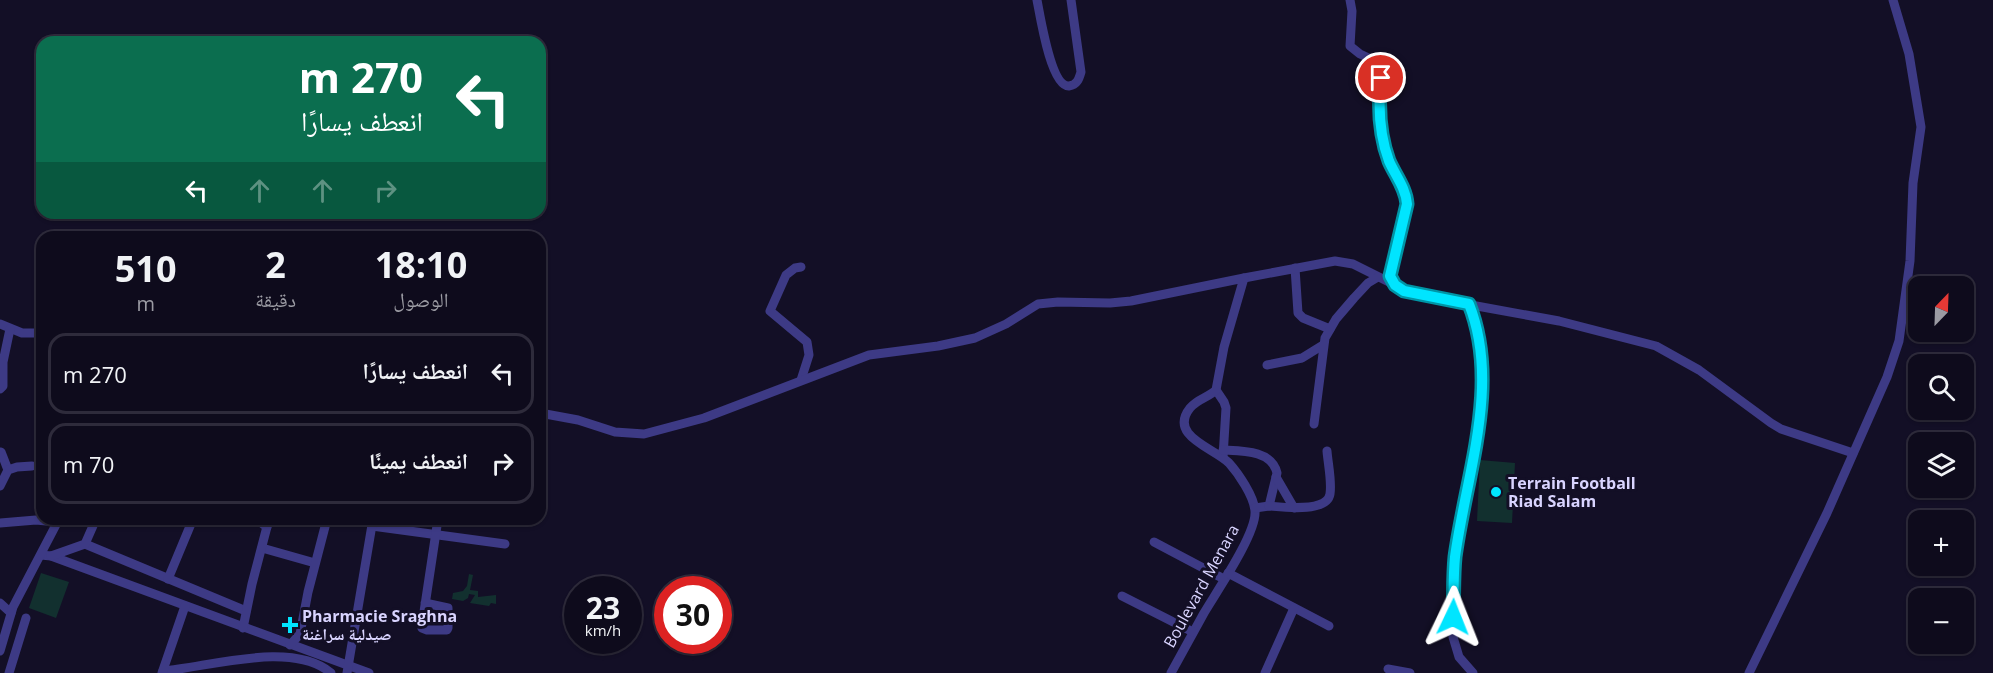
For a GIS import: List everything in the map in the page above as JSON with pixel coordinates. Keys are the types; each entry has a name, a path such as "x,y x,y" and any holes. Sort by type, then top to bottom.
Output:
{"street":[{"path":"1036,0 1052,66 1062,84 1070,86 1078,80 1081,72 1071,0"},
{"path":"1350,0 1352,11 1350,46 1375,62 1380,69 1379,115 1385,148 1407,199 1390,276 1395,285"},
{"path":"1749,673 1808,555 1887,377 1896,350 1910,261 1913,183 1921,127 1909,54 1893,0"},
{"path":"546,414 578,420 615,432 644,434 704,418 869,355 938,346 975,338 1006,324 1038,304 1120,302 1335,261 1364,269 1404,291 1559,321 1656,346 1699,370 1771,423 1787,431 1853,453"},
{"path":"801,267 795,268 786,275 770,311 807,342 809,355 801,381"},
{"path":"1295,268 1298,313 1303,318 1329,329"},
{"path":"1314,424 1323,345 1329,329 1368,283 1378,277"},
{"path":"1244,278 1224,347 1216,390 1188,410 1184,425 1188,434 1223,454 1242,480 1255,508 1269,506 1294,508 1317,505 1328,498 1330,494 1327,451"},
{"path":"1469,304 1478,334 1481,396 1474,454 1455,558 1453,637 1459,657 1473,673"},
{"path":"0,324 22,333 36,333"},
{"path":"0,389 3,386 3,362 10,329"},
{"path":"1267,365 1302,358 1323,345"},
{"path":"1216,390 1226,408 1223,454"},
{"path":"1223,454 1249,451 1264,457 1276,468 1269,506"},
{"path":"1,452 8,470"},
{"path":"0,486 8,470 32,466"},
{"path":"1276,477 1294,508"},
{"name":"Boulevard Menara","path":"1171,673 1250,532 1255,508"},
{"path":"0,523 36,520"},
{"path":"0,651 11,613 46,555 57,525"},
{"path":"85,544 93,525"},
{"path":"168,579 190,525"},
{"path":"243,628 268,525"},
{"path":"290,645 300,634 325,525"},
{"path":"348,670 372,525"},
{"path":"382,525 435,535 505,544"},
{"path":"425,603 437,525"},
{"path":"1154,542 1329,626"},
{"path":"46,555 85,544 246,611"},
{"path":"262,548 315,563"},
{"path":"46,555 290,645 348,670 369,673"},
{"path":"1122,596 1193,632"},
{"path":"0,603 11,613"},
{"path":"185,606 162,672 184,671 239,659 282,657 299,659 323,667 331,673"},
{"path":"1265,673 1294,609"},
{"path":"9,673 26,618"},
{"path":"1388,669 1410,673"}],"green space":[{"name":"Terrain Football Riad Salam","path":"1480,460 1515,463 1512,523 1477,521"},
{"path":"41,573 69,582 56,618 29,608"},
{"path":"469,574 473,575 470,590 478,591 478,597 496,595 496,604 491,603 489,606 470,603 475,595 469,594 468,598 463,601 452,599 453,593 463,591 467,586"}],"place":[{"name":"Terrain Football Riad Salam","path":"1496,492"},
{"name":"Pharmacie Sraghna صيدلية سراغنة","path":"290,625"}],"route":[{"path":"1381,78 1378,106 1385,148 1407,199 1390,276 1395,285 1404,291 1469,304 1478,334 1482,376 1480,414 1455,558 1453,617"}]}
